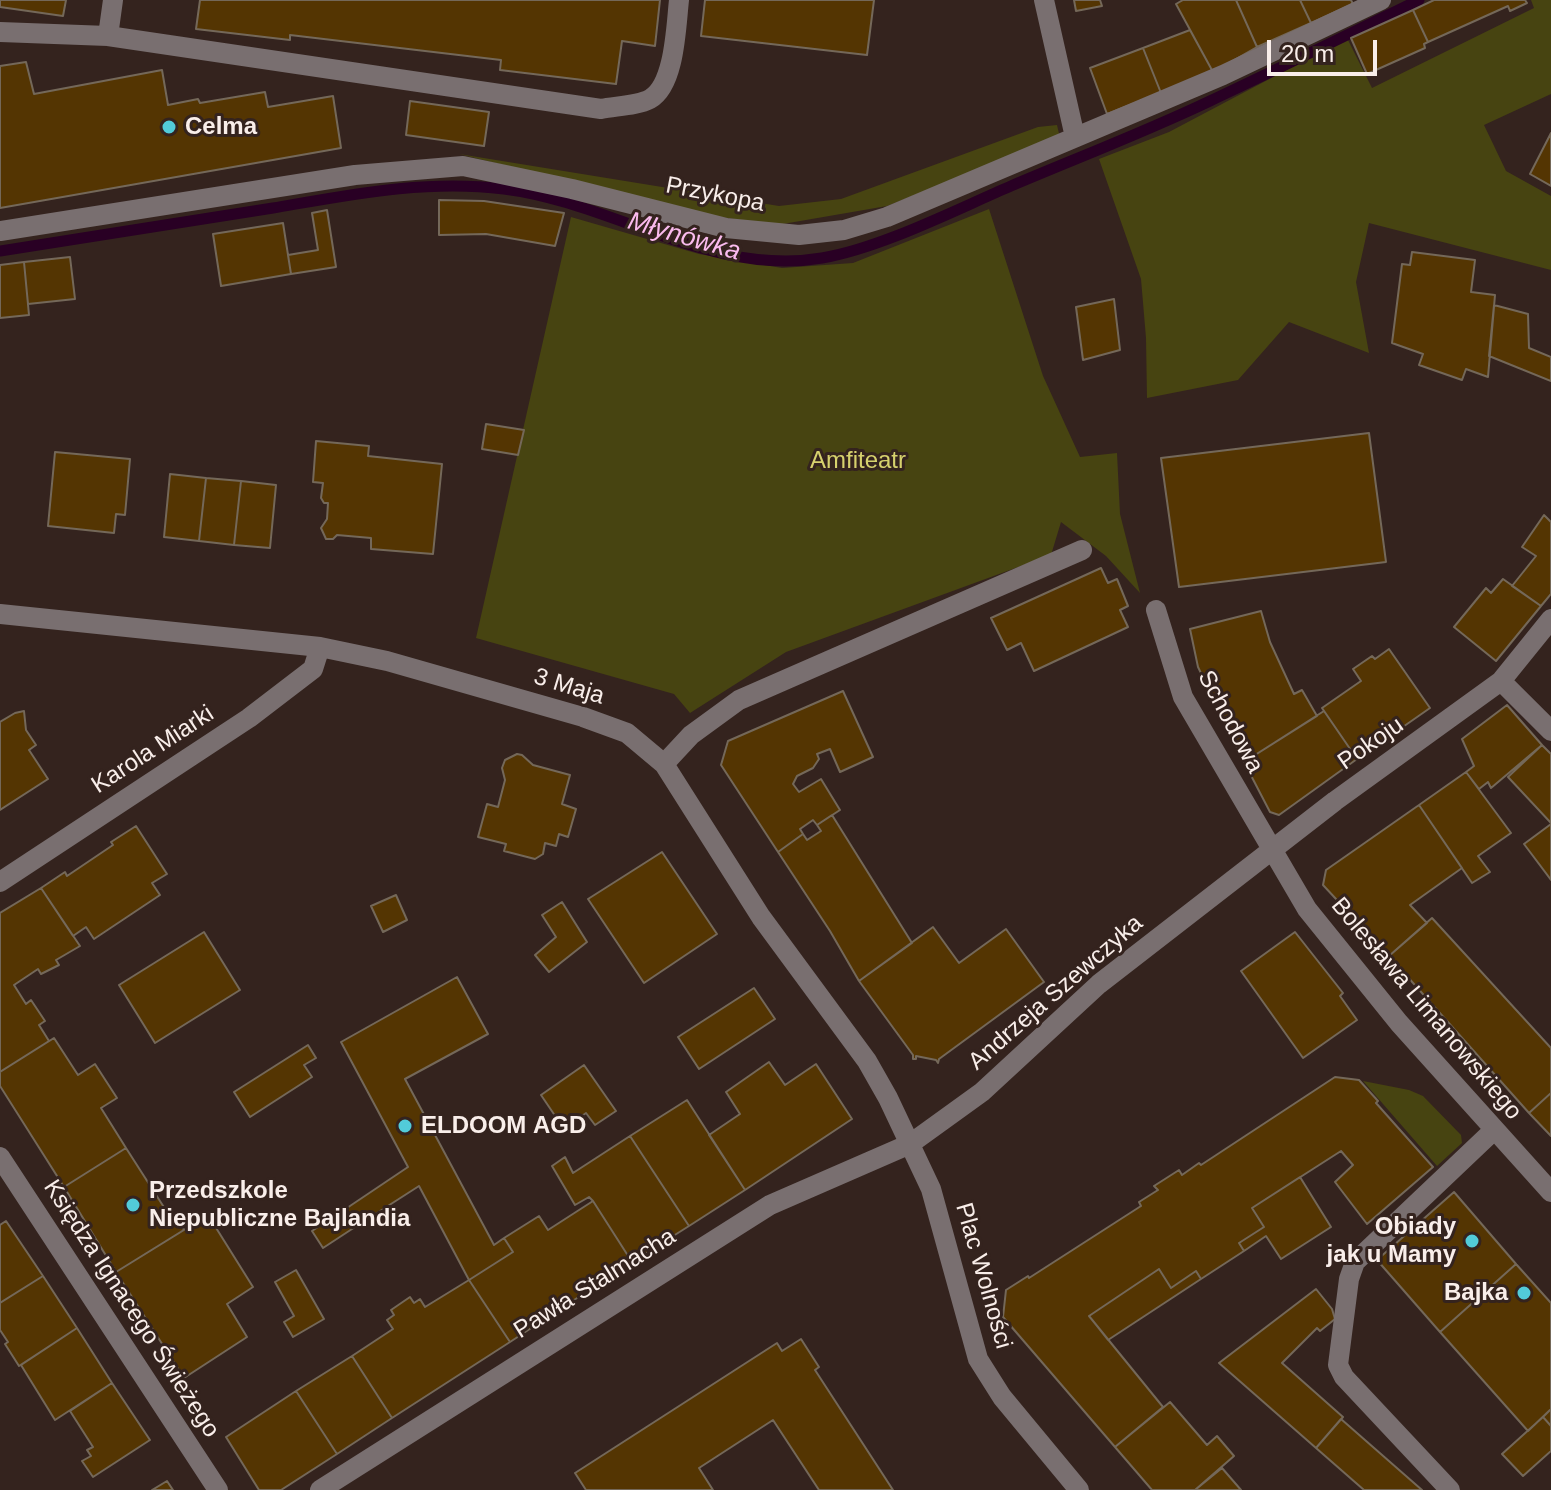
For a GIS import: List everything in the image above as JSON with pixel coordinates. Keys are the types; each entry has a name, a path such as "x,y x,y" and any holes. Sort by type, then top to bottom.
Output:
{"street":[{"path":"108,36 113,0"},
{"path":"0,32 108,36 601,109 650,99 665,83 674,48 679,0"},
{"path":"1044,0 1075,137"},
{"name":"Przykopa","path":"0,231 355,175 463,166 572,189 726,228 799,235 844,230 887,217 1223,75 1381,0"},
{"path":"664,764 691,735 739,700 1082,550"},
{"name":"Schodowa","path":"1156,610 1183,697 1272,851"},
{"name":"3 Maja","path":"0,614 320,647 387,661 583,717 627,733 664,764 761,917 867,1061 910,1144"},
{"name":"Pokoju","path":"1272,851 1335,801 1501,681 1551,619"},
{"name":"Karola Miarki","path":"0,882 249,718 313,669 320,647"},
{"path":"1501,681 1551,731"},
{"name":"Bolesława Limanowskiego","path":"1272,851 1307,909 1399,1023 1551,1192"},
{"name":"Andrzeja Szewczyka","path":"910,1144 982,1092 1099,984 1272,851"},
{"path":"1450,1490 1344,1377 1338,1365 1349,1279 1355,1262 1494,1130"},
{"name":"Pawła Stalmacha","path":"320,1490 770,1205 910,1144"},
{"name":"Plac Wolności","path":"910,1144 931,1189 978,1359 1002,1397 1079,1490"},
{"name":"Księdza Ignacego Świeżego","path":"1,1162 218,1490"}],"green space":[{"path":"1531,0 1551,0 1551,94 1484,125 1506,171 1551,196 1551,270 1369,223 1356,282 1369,353 1289,322 1238,380 1147,398 1141,279 1099,159 1169,132 1347,38 1372,88 1534,8"},
{"path":"1057,125 1060,138 887,206 777,225 706,215 459,154 779,206 841,199 1038,127"},
{"name":"Amfiteatr","path":"989,209 1043,376 1080,457 1117,453 1120,514 1140,593 1106,556 1061,522 1051,555 786,652 690,713 674,694 476,638 571,217 699,254 782,268 853,263"},
{"path":"1363,1081 1409,1090 1423,1096 1461,1135 1462,1143 1437,1166"}],"building":[{"path":"0,0 66,0 63,16 0,7"},
{"path":"200,0 660,0 655,46 622,41 616,84 500,70 501,60 290,35 290,40 196,29"},
{"path":"705,0 874,0 867,55 701,36"},
{"path":"1074,0 1100,0 1102,6 1076,11"},
{"path":"1183,0 1236,0 1257,47 1213,72 1176,4"},
{"path":"1236,0 1300,0 1311,23 1257,47"},
{"path":"1300,0 1351,0 1353,4 1311,23"},
{"path":"1434,0 1525,0 1527,3 1510,11 1508,6 1428,42 1413,10"},
{"path":"1413,10 1428,42 1424,44 1425,48 1367,74 1351,38"},
{"path":"1190,30 1213,72 1161,93 1143,48"},
{"path":"1143,48 1161,93 1107,114 1090,68"},
{"name":"Celma","path":"26,62 34,94 162,70 168,105 265,92 268,107 333,96 341,148 0,208 0,66"},
{"path":"410,101 489,112 484,146 406,135"},
{"path":"1551,133 1551,186 1530,174"},
{"path":"439,200 484,201 564,213 555,246 486,234 439,235"},
{"path":"327,210 336,267 291,274 288,255 318,250 312,213"},
{"path":"283,223 291,274 221,286 213,234"},
{"path":"1412,252 1475,260 1471,292 1495,295 1488,377 1466,369 1462,380 1419,365 1423,354 1392,343 1402,264 1410,265"},
{"path":"70,257 75,299 28,304 24,262"},
{"path":"24,262 29,315 0,318 0,265"},
{"path":"1114,299 1120,350 1083,360 1076,307"},
{"path":"1494,305 1528,314 1529,348 1551,357 1551,381 1489,356"},
{"path":"486,424 524,430 518,455 482,449"},
{"path":"1369,433 1386,562 1179,587 1161,458"},
{"path":"316,441 369,446 368,456 442,464 433,554 371,549 371,538 337,535 326,539 321,528 327,519 328,503 321,498 323,483 313,482"},
{"path":"55,452 130,459 125,515 116,514 114,533 48,526"},
{"path":"170,474 206,478 199,541 164,537"},
{"path":"206,478 241,481 234,545 199,541"},
{"path":"241,481 276,485 270,548 234,545"},
{"path":"1544,515 1551,522 1551,594 1541,606 1512,586 1536,556 1522,547"},
{"path":"1101,568 1108,583 1117,579 1128,606 1120,610 1128,627 1034,671 1021,643 1007,650 991,618"},
{"path":"1503,579 1541,606 1496,661 1454,627 1486,588 1491,593"},
{"path":"1261,611 1270,642 1294,694 1302,690 1317,716 1244,762 1198,667 1190,629"},
{"path":"1389,649 1430,708 1357,759 1322,708 1361,681 1353,669"},
{"path":"843,691 873,757 840,772 830,749 817,754 819,759 813,768 797,776 793,784 799,792 821,779 840,810 817,825 813,820 800,829 803,834 778,852 721,765 728,741"},
{"path":"1507,705 1542,745 1491,788 1488,782 1479,789 1466,772 1474,766 1462,739"},
{"path":"24,711 26,730 36,745 29,750 48,779 0,810 0,722"},
{"path":"1324,711 1357,759 1279,815 1270,812 1244,762"},
{"path":"1542,745 1551,754 1551,823 1508,777"},
{"path":"517,754 533,765 570,775 562,804 576,809 568,837 559,834 556,846 545,843 543,854 535,859 504,851 506,844 478,837 487,804 498,807 505,780 502,768 505,760"},
{"path":"1466,772 1511,833 1478,856 1490,872 1472,883 1419,805"},
{"path":"1419,805 1462,868 1410,905 1427,923 1389,956 1323,885 1326,870"},
{"path":"832,815 912,943 859,981 778,852 803,834 807,840 821,831 817,825"},
{"path":"1551,824 1551,880 1524,844"},
{"path":"136,826 167,874 152,883 160,895 94,939 86,927 73,936 41,888 65,872 67,876"},
{"path":"662,852 717,934 644,983 588,899"},
{"path":"41,888 80,946 56,960 59,965 41,974 38,969 14,985 26,1004 31,1000 45,1021 39,1025 49,1041 0,1072 0,913"},
{"path":"396,895 407,920 383,932 371,906"},
{"path":"562,902 587,942 549,972 535,955 556,937 542,915"},
{"path":"1432,918 1551,1048 1551,1093 1529,1113 1389,956"},
{"path":"933,927 959,963 1006,929 1044,982 939,1059 938,1063 916,1056 913,1059 859,981"},
{"path":"204,932 240,990 155,1043 119,985"},
{"path":"1295,932 1343,993 1340,996 1357,1020 1303,1058 1241,971"},
{"path":"457,977 488,1034 405,1079 494,1245 504,1238 513,1252 469,1280 419,1186 352,1229 341,1212 408,1167 341,1042"},
{"path":"754,988 775,1019 699,1069 678,1037"},
{"path":"54,1038 78,1075 95,1064 117,1098 101,1108 126,1148 64,1187 0,1086 0,1072"},
{"path":"308,1045 316,1058 304,1065 312,1077 250,1117 234,1092"},
{"path":"769,1062 785,1085 816,1064 852,1119 745,1190 709,1135 740,1114 726,1092"},
{"path":"584,1065 616,1111 595,1125 586,1113 564,1129 541,1095"},
{"path":"1335,1077 1359,1080 1433,1167 1367,1224 1335,1182 1353,1165 1341,1151 1252,1208 1264,1227 1239,1243 1244,1251 1201,1279 1196,1271 1171,1288 1159,1269 1089,1316 1163,1407 1115,1447 1003,1317 1006,1290 1141,1206 1139,1202 1158,1190 1154,1186 1179,1170 1182,1175 1199,1163 1201,1165"},
{"path":"1551,1093 1551,1136 1529,1113"},
{"path":"687,1100 745,1190 689,1226 630,1136"},
{"path":"630,1136 689,1226 632,1262 593,1201 589,1197 575,1205 552,1166 565,1157 573,1173"},
{"path":"126,1148 167,1212 171,1210 184,1230 116,1272 64,1187"},
{"path":"1300,1177 1331,1227 1281,1259 1266,1236 1244,1251 1239,1243 1264,1227 1252,1208"},
{"path":"1454,1192 1516,1264 1440,1332 1377,1260"},
{"path":"593,1201 632,1262 510,1342 469,1280 513,1252 504,1238 539,1216 548,1230"},
{"path":"341,1212 352,1229 323,1248 312,1231"},
{"path":"208,1215 253,1287 227,1304 247,1337 184,1378 116,1272"},
{"path":"6,1221 43,1276 0,1303 0,1225"},
{"path":"1516,1264 1551,1303 1551,1409 1528,1431 1440,1332"},
{"path":"1159,1269 1171,1288 1196,1271 1201,1279 1108,1340 1089,1316"},
{"path":"296,1270 324,1319 293,1337 284,1322 294,1316 275,1282"},
{"path":"43,1276 77,1328 19,1366 0,1330 0,1303"},
{"path":"469,1280 510,1342 392,1418 352,1356 393,1329 387,1320 394,1315 391,1310 410,1297 414,1303 420,1299 425,1307"},
{"path":"1316,1289 1332,1309 1335,1319 1320,1331 1317,1328 1282,1363 1343,1417 1316,1448 1219,1363"},
{"path":"77,1328 112,1383 55,1420 21,1365"},
{"path":"801,1339 819,1367 815,1370 893,1490 819,1490 773,1420 699,1468 713,1490 586,1490 575,1473 777,1343 782,1351"},
{"path":"352,1356 392,1418 337,1454 296,1391"},
{"path":"112,1383 150,1440 93,1477 82,1461 91,1456 87,1450 93,1447 70,1411"},
{"path":"296,1391 337,1454 281,1490 259,1490 226,1437"},
{"path":"1170,1402 1207,1445 1217,1436 1234,1456 1195,1490 1152,1490 1115,1447"},
{"path":"1551,1409 1551,1426 1543,1417"},
{"path":"1543,1417 1551,1426 1551,1451 1523,1476 1502,1454"},
{"path":"1341,1419 1422,1490 1364,1490 1316,1448"},
{"path":"1222,1468 1241,1490 1195,1490"},
{"path":"167,1481 173,1490 152,1490"}],"waterway":[{"name":"Młynówka","path":"0,251 359,194 417,187 475,186 544,196 662,236 741,257 781,261 822,258 893,237 1161,123 1419,0"}],"place":[{"name":"Celma","path":"169,127"},
{"name":"ELDOOM AGD","path":"405,1126"},
{"name":"Przedszkole Niepubliczne Bajlandia","path":"133,1205"},
{"name":"Obiady jak u Mamy","path":"1472,1241"},
{"name":"Bajka","path":"1524,1293"}]}
